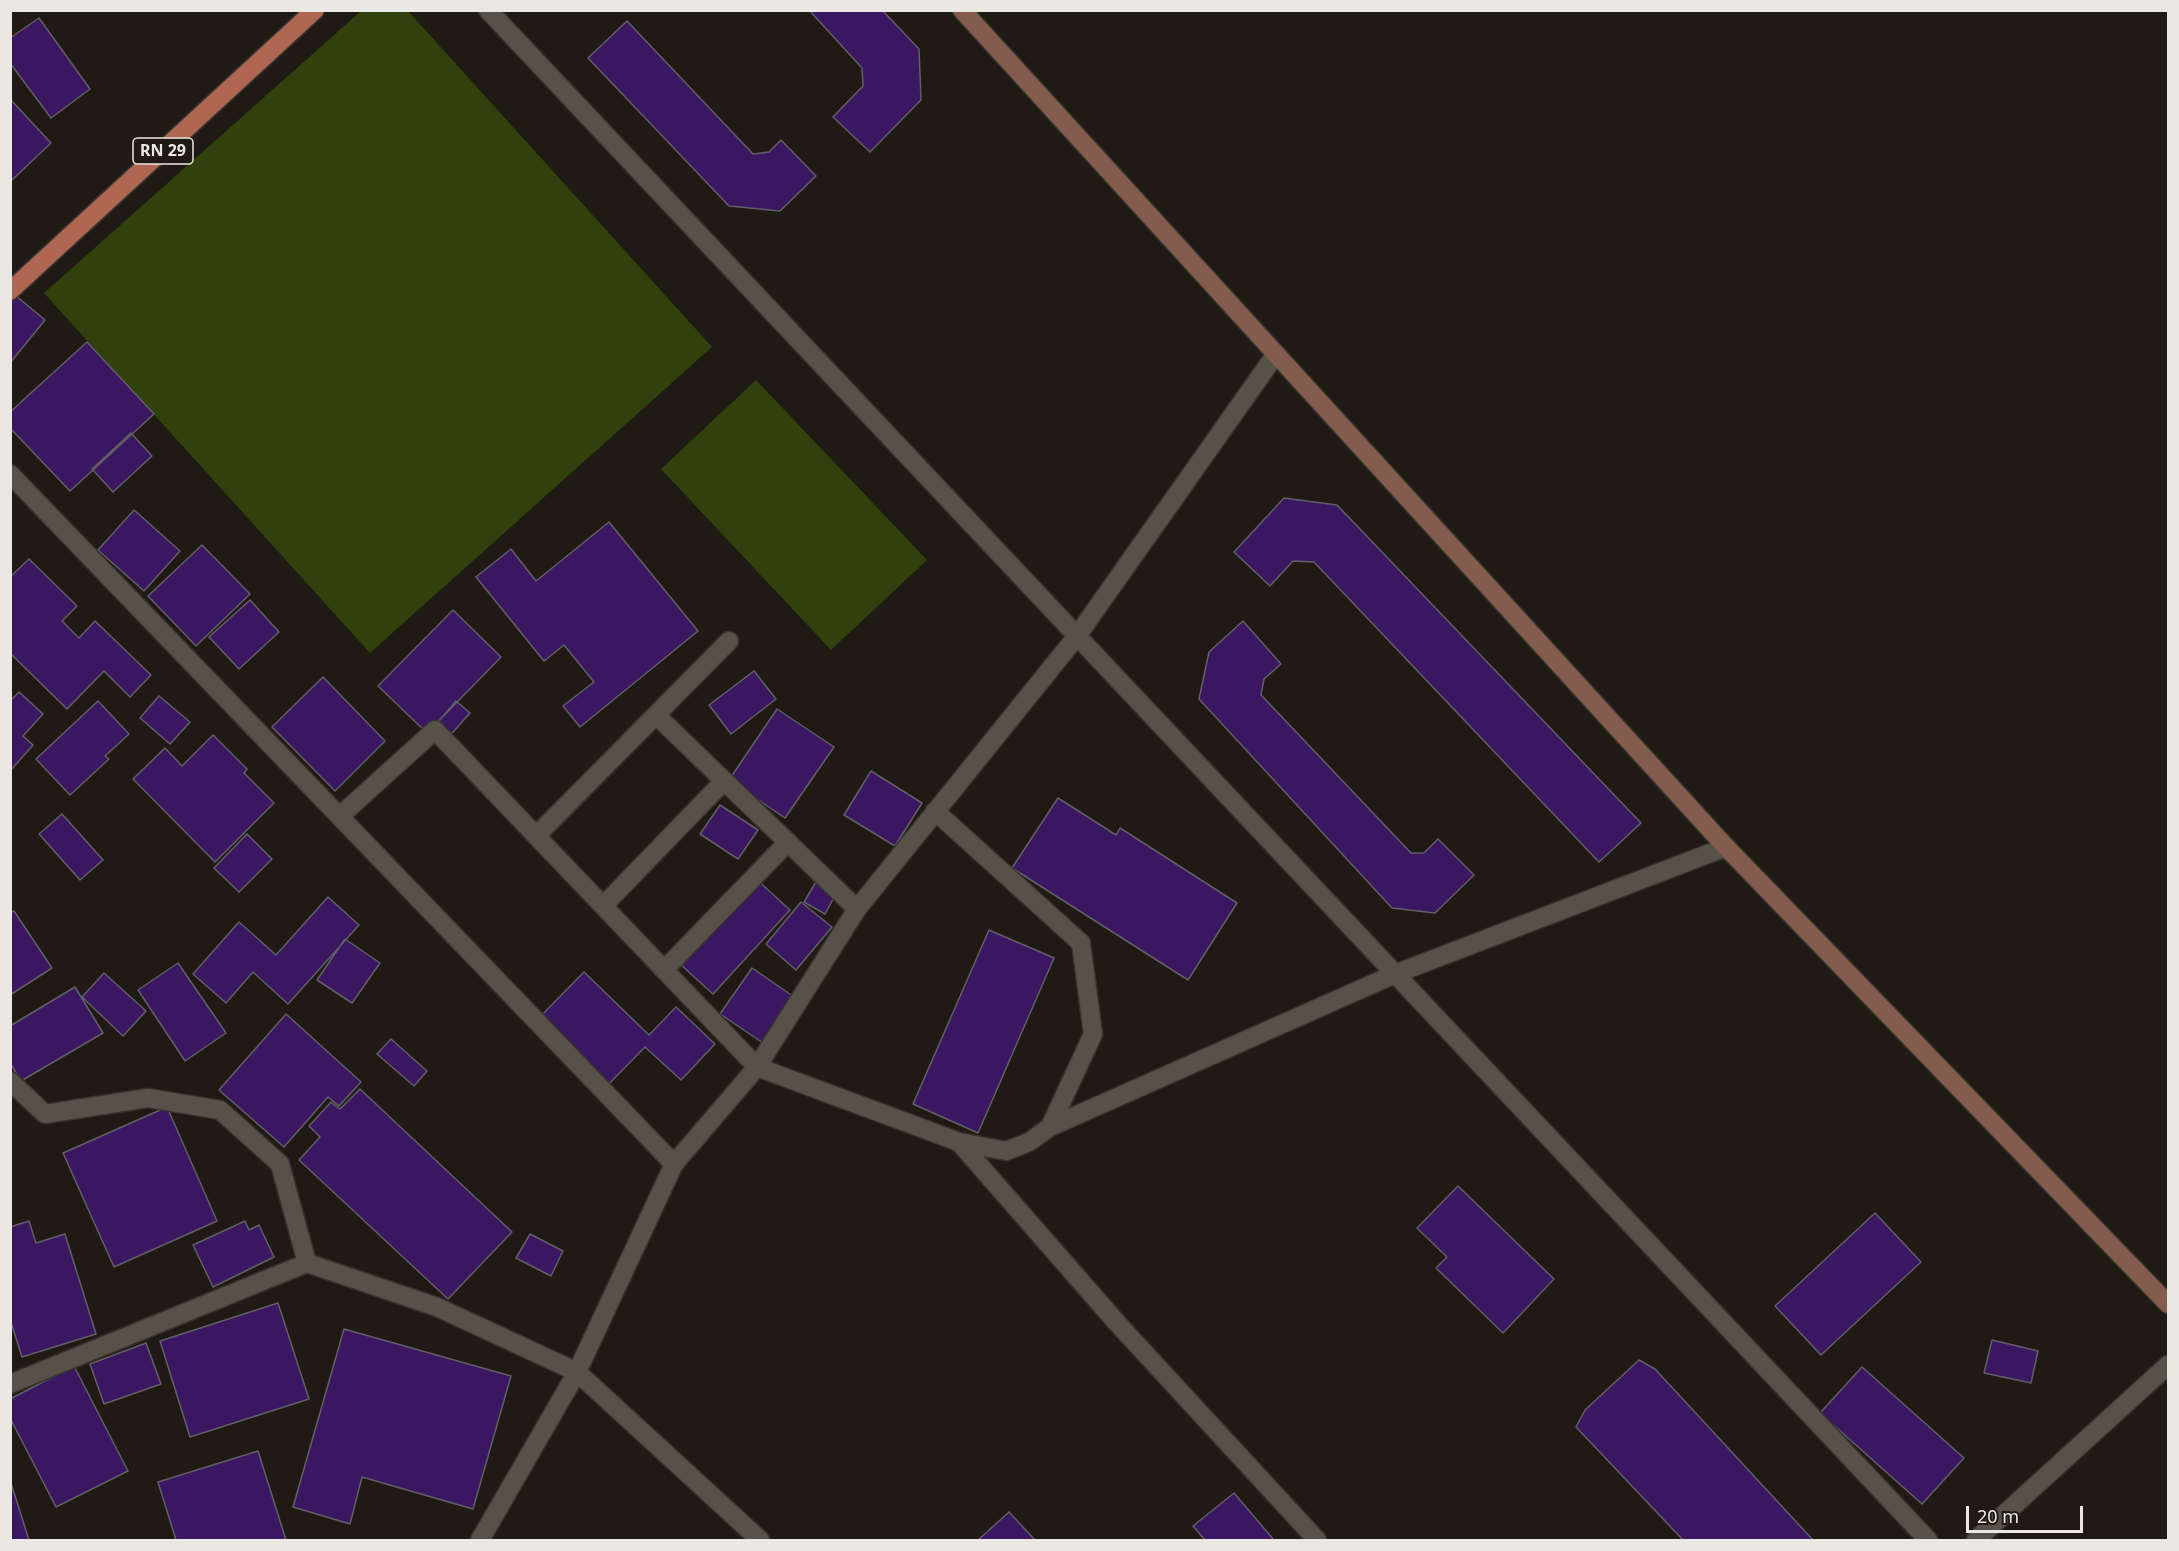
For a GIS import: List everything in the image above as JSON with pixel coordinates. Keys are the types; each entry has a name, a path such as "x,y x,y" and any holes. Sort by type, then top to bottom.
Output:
{"main road":[{"name":"RN 29","path":"10,291 315,10"}],"street":[{"path":"488,10 1928,1540"},
{"path":"962,10 1726,847 2169,1304"},
{"path":"480,1540 577,1372 674,1164 757,1068 857,909 1077,636 1276,354"},
{"path":"10,474 674,1164"},
{"path":"536,836 729,641"},
{"path":"656,715 857,909"},
{"path":"340,816 435,730 757,1068 959,1142 1006,1151 1029,1142 1050,1127 1395,974 1726,847"},
{"path":"603,906 724,781"},
{"path":"935,811 1081,943 1093,1034 1050,1127"},
{"path":"664,970 788,842"},
{"path":"10,1081 45,1114 148,1098 220,1110 280,1164 307,1263"},
{"path":"959,1142 1118,1324 1317,1540"},
{"path":"10,1384 307,1263 437,1306 577,1372 760,1540"},
{"path":"1976,1540 2169,1365"}],"green space":[{"path":"361,11 408,11 712,347 370,653 44,293"},
{"path":"756,380 927,560 831,650 661,469"}],"building":[{"path":"809,10 882,10 919,49 921,100 870,152 833,117 863,86 862,68"},
{"path":"39,18 90,89 51,118 10,63 10,38"},
{"path":"627,21 753,154 769,152 781,140 816,176 780,211 729,206 588,58"},
{"path":"10,99 51,143 12,180 10,178"},
{"path":"15,295 45,320 10,363 10,300"},
{"path":"87,342 154,414 70,491 10,428 10,412"},
{"path":"131,433 152,456 113,492 92,469"},
{"path":"1284,498 1337,505 1641,823 1599,862 1314,562 1293,561 1270,586 1234,552"},
{"path":"134,510 180,551 144,591 98,550"},
{"path":"609,522 698,631 580,727 563,706 594,682 564,645 544,661 476,577 511,549 536,581"},
{"path":"202,545 250,594 196,646 148,596"},
{"path":"29,559 77,606 62,621 79,638 95,621 151,675 130,697 104,671 67,709 10,653 10,577"},
{"path":"250,600 279,632 239,669 209,637"},
{"path":"453,610 501,657 427,733 378,686"},
{"path":"1243,621 1281,664 1264,679 1261,695 1411,853 1424,853 1438,839 1474,875 1435,913 1392,908 1199,699 1209,652"},
{"path":"754,671 776,699 731,734 709,705"},
{"path":"323,677 385,741 335,791 272,727"},
{"path":"19,692 43,714 23,736 33,745 10,771 10,701"},
{"path":"159,696 190,722 170,744 140,718"},
{"path":"98,701 129,734 105,756 109,759 70,795 36,759"},
{"path":"456,701 470,713 446,740 433,728"},
{"path":"777,709 834,747 785,818 729,780"},
{"path":"213,735 247,769 244,773 274,803 215,862 133,779 165,748 182,766"},
{"path":"871,771 922,803 895,846 844,815"},
{"path":"1058,798 1116,835 1120,828 1237,903 1188,980 1012,868"},
{"path":"720,805 758,830 738,859 700,834"},
{"path":"62,814 103,860 80,880 39,834"},
{"path":"247,834 272,859 239,892 214,868"},
{"path":"756,879 790,910 713,994 680,964"},
{"path":"817,880 837,892 825,914 804,902"},
{"path":"328,897 359,925 288,1004 253,972 226,1003 193,974 239,922 276,955"},
{"path":"801,902 832,927 796,970 766,944"},
{"path":"14,911 52,968 10,995 10,913"},
{"path":"989,930 1054,958 978,1133 913,1104"},
{"path":"345,939 380,963 352,1003 317,980"},
{"path":"178,963 226,1033 185,1061 138,990"},
{"path":"752,968 800,1001 769,1047 720,1014"},
{"path":"584,972 649,1035 676,1007 715,1044 681,1080 645,1047 600,1093 531,1026"},
{"path":"104,973 146,1011 123,1036 82,997"},
{"path":"75,987 103,1033 21,1081 10,1063 10,1026"},
{"path":"286,1014 361,1082 339,1106 328,1097 284,1147 219,1090"},
{"path":"391,1039 427,1071 414,1086 377,1054"},
{"path":"360,1089 512,1232 448,1299 299,1160 320,1137 309,1126 331,1102 340,1109"},
{"path":"167,1107 217,1221 114,1267 63,1153"},
{"path":"1458,1186 1554,1279 1503,1333 1436,1268 1447,1257 1417,1228"},
{"path":"1875,1213 1921,1262 1821,1355 1775,1306"},
{"path":"29,1221 36,1243 65,1234 96,1334 22,1357 10,1319 10,1227"},
{"path":"245,1221 249,1230 259,1225 274,1257 213,1287 193,1245"},
{"path":"530,1234 563,1251 551,1276 516,1258"},
{"path":"278,1303 309,1399 190,1437 160,1341"},
{"path":"344,1329 511,1376 473,1509 362,1477 350,1524 293,1507"},
{"path":"1992,1340 2038,1351 2031,1383 1984,1373"},
{"path":"146,1343 161,1384 104,1404 90,1364"},
{"path":"1639,1360 1655,1369 1813,1540 1683,1540 1576,1427 1585,1410"},
{"path":"74,1366 128,1471 56,1507 10,1418 10,1399"},
{"path":"1862,1367 1964,1458 1922,1504 1820,1413"},
{"path":"258,1451 286,1540 176,1540 158,1482"},
{"path":"10,1480 29,1540 10,1540"},
{"path":"1234,1493 1274,1540 1205,1540 1193,1526"},
{"path":"1009,1512 1035,1540 978,1540"}]}
